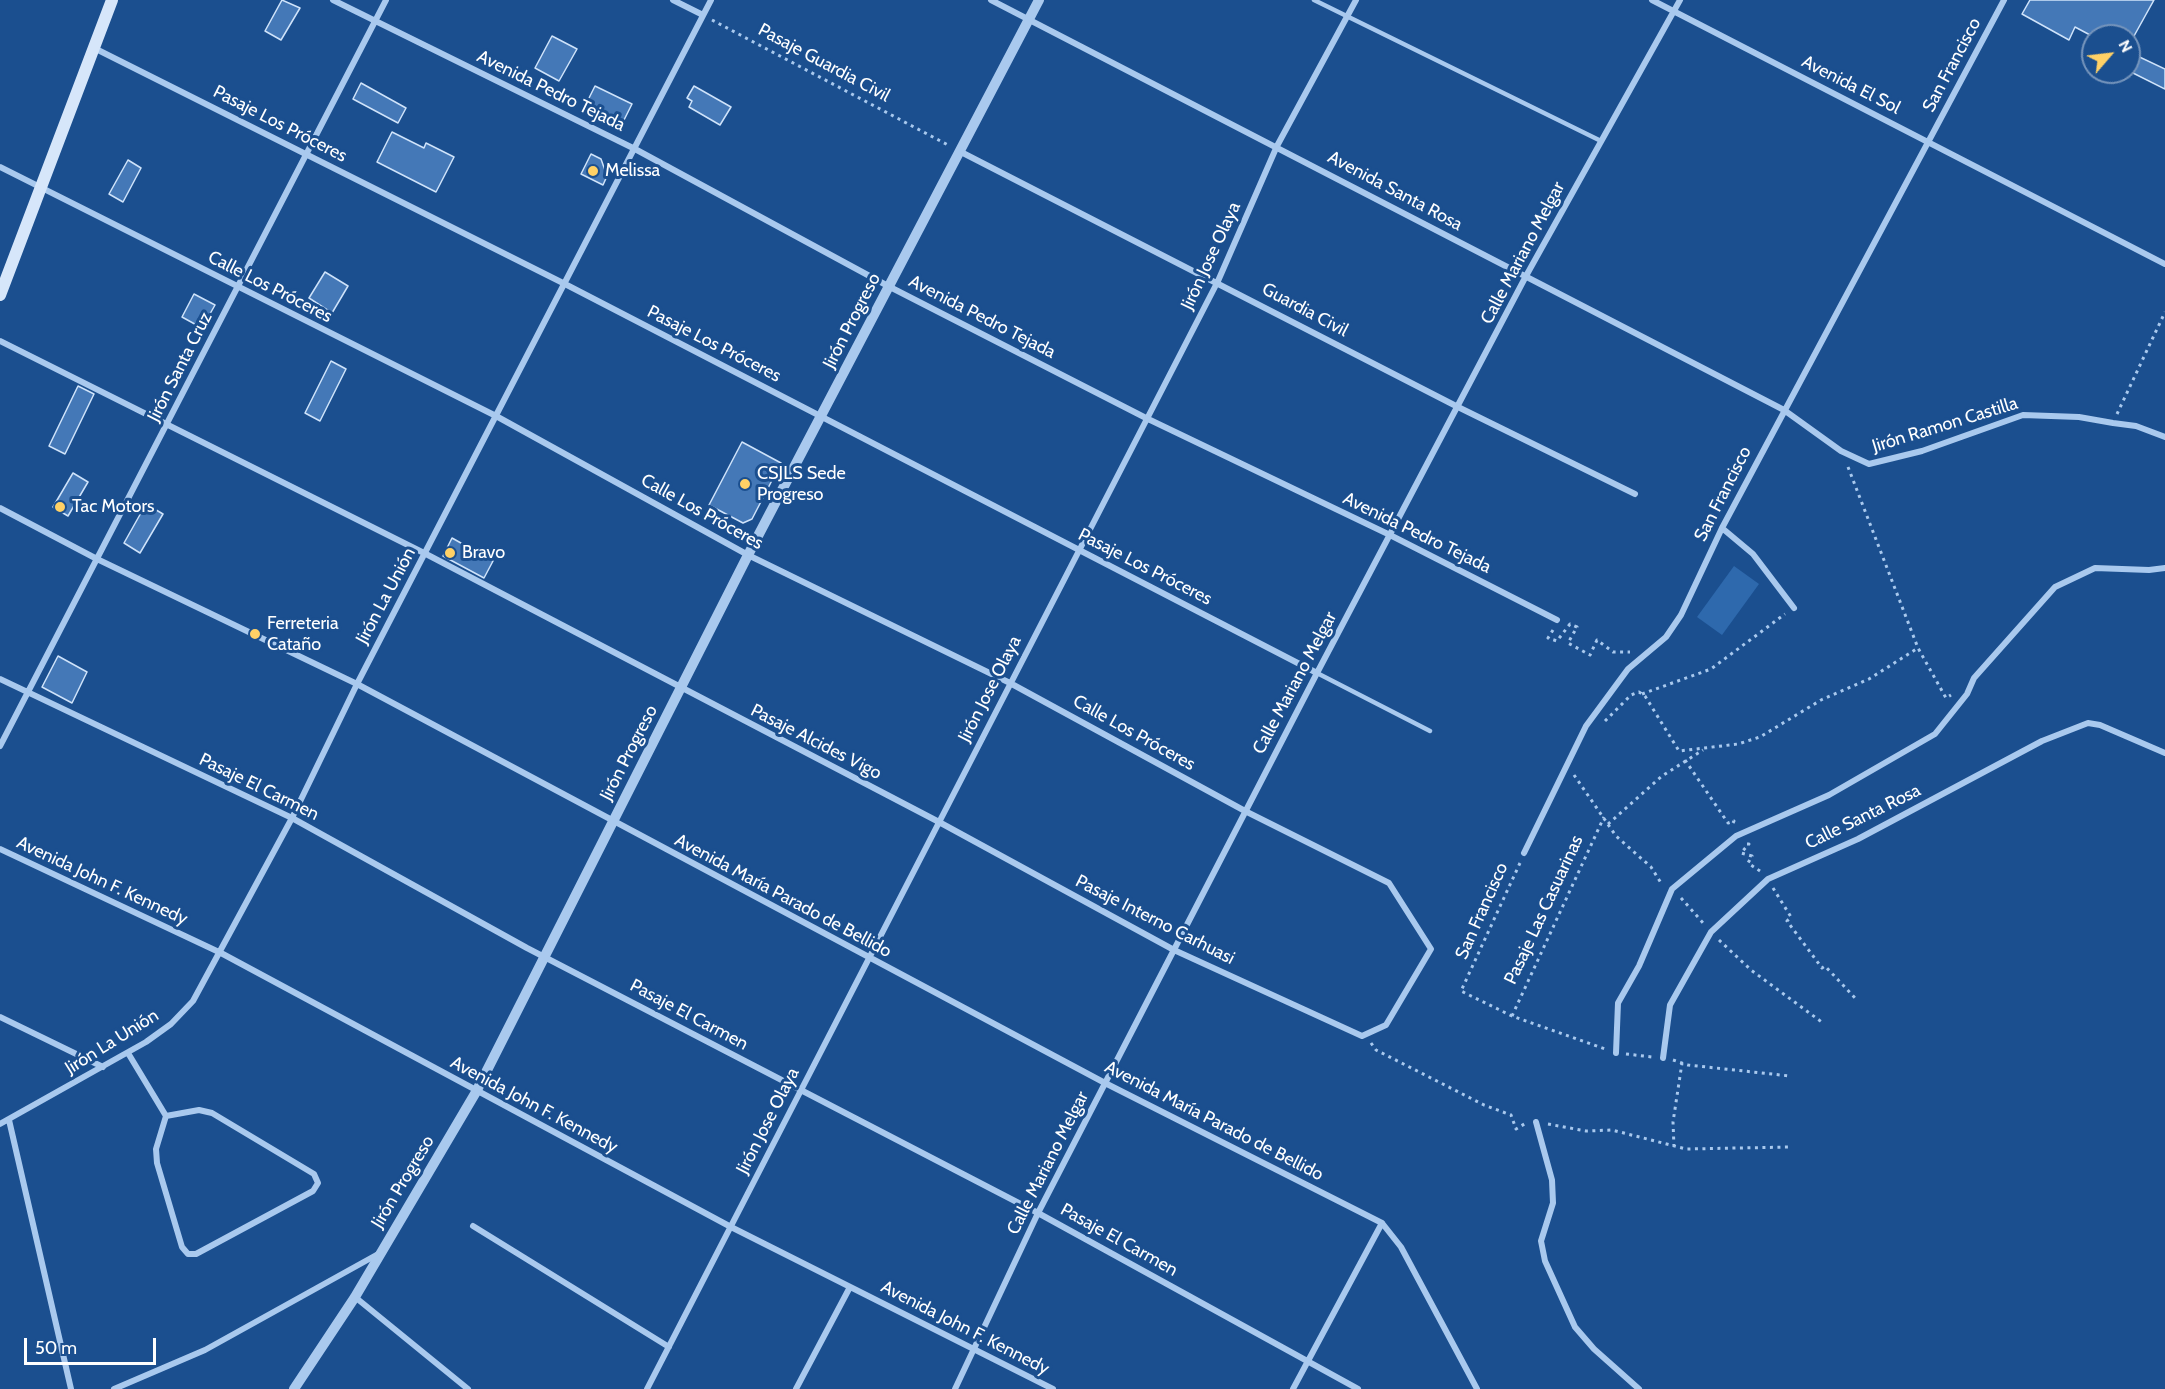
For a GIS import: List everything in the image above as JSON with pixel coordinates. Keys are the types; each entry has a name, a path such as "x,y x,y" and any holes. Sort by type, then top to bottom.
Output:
{"main road":[{"path":"0,295 112,0"}],"street":[{"name":"Avenida Pedro Tejada","path":"333,0 635,149 888,286 1146,418 1557,620"},
{"name":"Jirón Santa Cruz","path":"0,746 386,0"},
{"path":"673,0 703,15"},
{"name":"Jirón La Unión","path":"0,1124 128,1053 171,1024 193,1001 292,818 357,684 711,0"},
{"name":"Avenida Santa Rosa","path":"991,0 1784,410"},
{"name":"Jirón Progreso","path":"114,1389 205,1350 380,1253 476,1092 748,555 1039,0"},
{"name":"Jirón Jose Olaya","path":"647,1389 1218,281 1277,146 1356,0"},
{"name":"Avenida El Sol","path":"1652,0 2165,264"},
{"name":"Calle Mariano Melgar","path":"955,1389 975,1351 1038,1213 1317,673 1526,276 1680,0"},
{"name":"San Francisco","path":"1524,853 1581,737 1628,669 1666,637 1680,615 1722,528 1784,410 2004,0"},
{"name":"Pasaje Los Próceres","path":"93,48 565,284 1317,673"},
{"name":"Guardia Civil","path":"961,152 1218,281 1458,407 1635,494"},
{"name":"Calle Los Próceres","path":"0,167 496,416 748,555 1010,683 1245,811 1389,883 1431,950 1386,1025 1362,1036"},
{"path":"0,341 426,554 680,689"},
{"name":"Jirón Ramon Castilla","path":"1784,410 1841,451 1869,464 1922,451 2023,415 2079,417 2136,426 2165,437"},
{"name":"Avenida María Parado de Bellido","path":"0,508 97,559 357,684 1105,1083 1382,1224 1401,1247 1477,1389"},
{"path":"1722,528 1753,554 1794,608"},
{"path":"1616,1053 1618,1003 1639,966 1671,892 1734,838 1829,795 1935,734 1967,694 1974,678 2055,587 2095,568 2149,570 2165,568"},
{"name":"Pasaje El Carmen","path":"0,679 292,818 545,956 1038,1213 1358,1389"},
{"name":"Pasaje Alcides Vigo","path":"680,689 939,822"},
{"name":"Calle Santa Rosa","path":"1663,1058 1670,1005 1711,932 1768,879 1858,839 2042,741 2088,723 2100,725 2165,753"},
{"name":"Pasaje Interno Carhuasi","path":"939,822 1174,950 1362,1036"},
{"name":"Avenida John F. Kennedy","path":"0,849 221,953 731,1227 1053,1389"},
{"path":"0,1017 103,1067"},
{"path":"128,1053 166,1116 156,1149 157,1163 182,1248 188,1254 196,1254 313,1191 318,1183 314,1174 212,1113 200,1110 166,1116"},
{"path":"9,1120 71,1389"},
{"path":"1536,1122 1552,1180 1553,1203 1541,1241 1545,1261 1575,1327 1594,1349 1639,1389"},
{"path":"1293,1389 1382,1224"},
{"path":"473,1226 669,1347"},
{"path":"294,1389 355,1298 380,1253"},
{"path":"796,1389 850,1287"},
{"path":"355,1298 468,1389"}],"lane":[{"path":"1314,0 1601,141"},
{"path":"1317,673 1430,731"}],"path":[{"name":"Pasaje Guardia Civil","path":"703,15 961,152"},
{"path":"2113,423 2165,312"},
{"path":"1841,451 1918,648 1946,698 1974,678"},
{"path":"1581,737 1602,724 1631,695 1642,694 1721,663 1749,639 1794,608"},
{"path":"1557,620 1548,638 1557,641 1570,624 1577,627 1568,643 1590,655 1597,640 1613,652 1625,650 1631,652 1623,663 1628,669"},
{"path":"1642,694 1679,751 1738,744 1760,737 1821,700 1869,679 1918,648"},
{"path":"1608,824 1662,776 1685,759 1705,749"},
{"path":"1685,759 1728,823 1734,821 1732,826 1734,838 1749,844 1741,853 1752,856 1748,863 1768,879 1791,917 1787,921 1822,968 1825,966 1857,999"},
{"path":"1567,766 1616,836 1651,867 1671,892 1750,970 1823,1023"},
{"name":"Pasaje Las Casuarinas","path":"1512,1016 1604,817"},
{"name":"San Francisco","path":"1512,1016 1461,992 1524,853"},
{"path":"1512,1016 1616,1053 1790,1076"},
{"path":"1362,1036 1373,1044 1376,1050 1484,1106 1511,1115 1516,1129 1527,1123 1536,1122 1586,1131 1612,1130 1686,1149 1791,1147"},
{"path":"1674,1147 1673,1122 1682,1063"}],"shaded area":[{"path":"1734,566 1759,584 1722,635 1697,617"}],"building":[{"path":"282,0 300,8 281,40 265,31"},
{"path":"2030,0 2154,0 2141,24 2081,24 2081,30 2075,27 2069,40 2022,14"},
{"path":"552,36 577,49 559,81 535,68"},
{"path":"2141,58 2165,69 2165,89 2141,77"},
{"path":"361,83 406,108 398,123 353,99"},
{"path":"595,86 632,104 623,122 586,104"},
{"path":"694,86 731,107 720,125 689,107 692,101 687,98"},
{"path":"392,132 424,148 426,143 454,157 436,192 377,162"},
{"path":"591,154 601,159 607,176 603,185 581,174"},
{"path":"128,160 141,168 123,202 109,194"},
{"path":"325,272 348,286 332,313 309,298"},
{"path":"194,294 215,305 202,328 182,317"},
{"path":"331,361 346,369 320,421 305,413"},
{"path":"78,386 94,394 65,454 49,446"},
{"name":"CSJLS Sede Progreso","path":"742,442 781,463 752,519 743,523 709,505"},
{"path":"73,473 88,482 68,516 53,507"},
{"path":"146,504 163,514 140,553 124,543"},
{"path":"452,538 493,561 484,578 443,556"},
{"path":"58,656 87,672 72,703 42,687"}],"place":[{"name":"Melissa","path":"593,171"},
{"name":"CSJLS Sede Progreso","path":"745,484"},
{"name":"Tac Motors","path":"60,507"},
{"name":"Bravo","path":"450,553"},
{"name":"Ferreteria Cataño","path":"255,634"}]}
